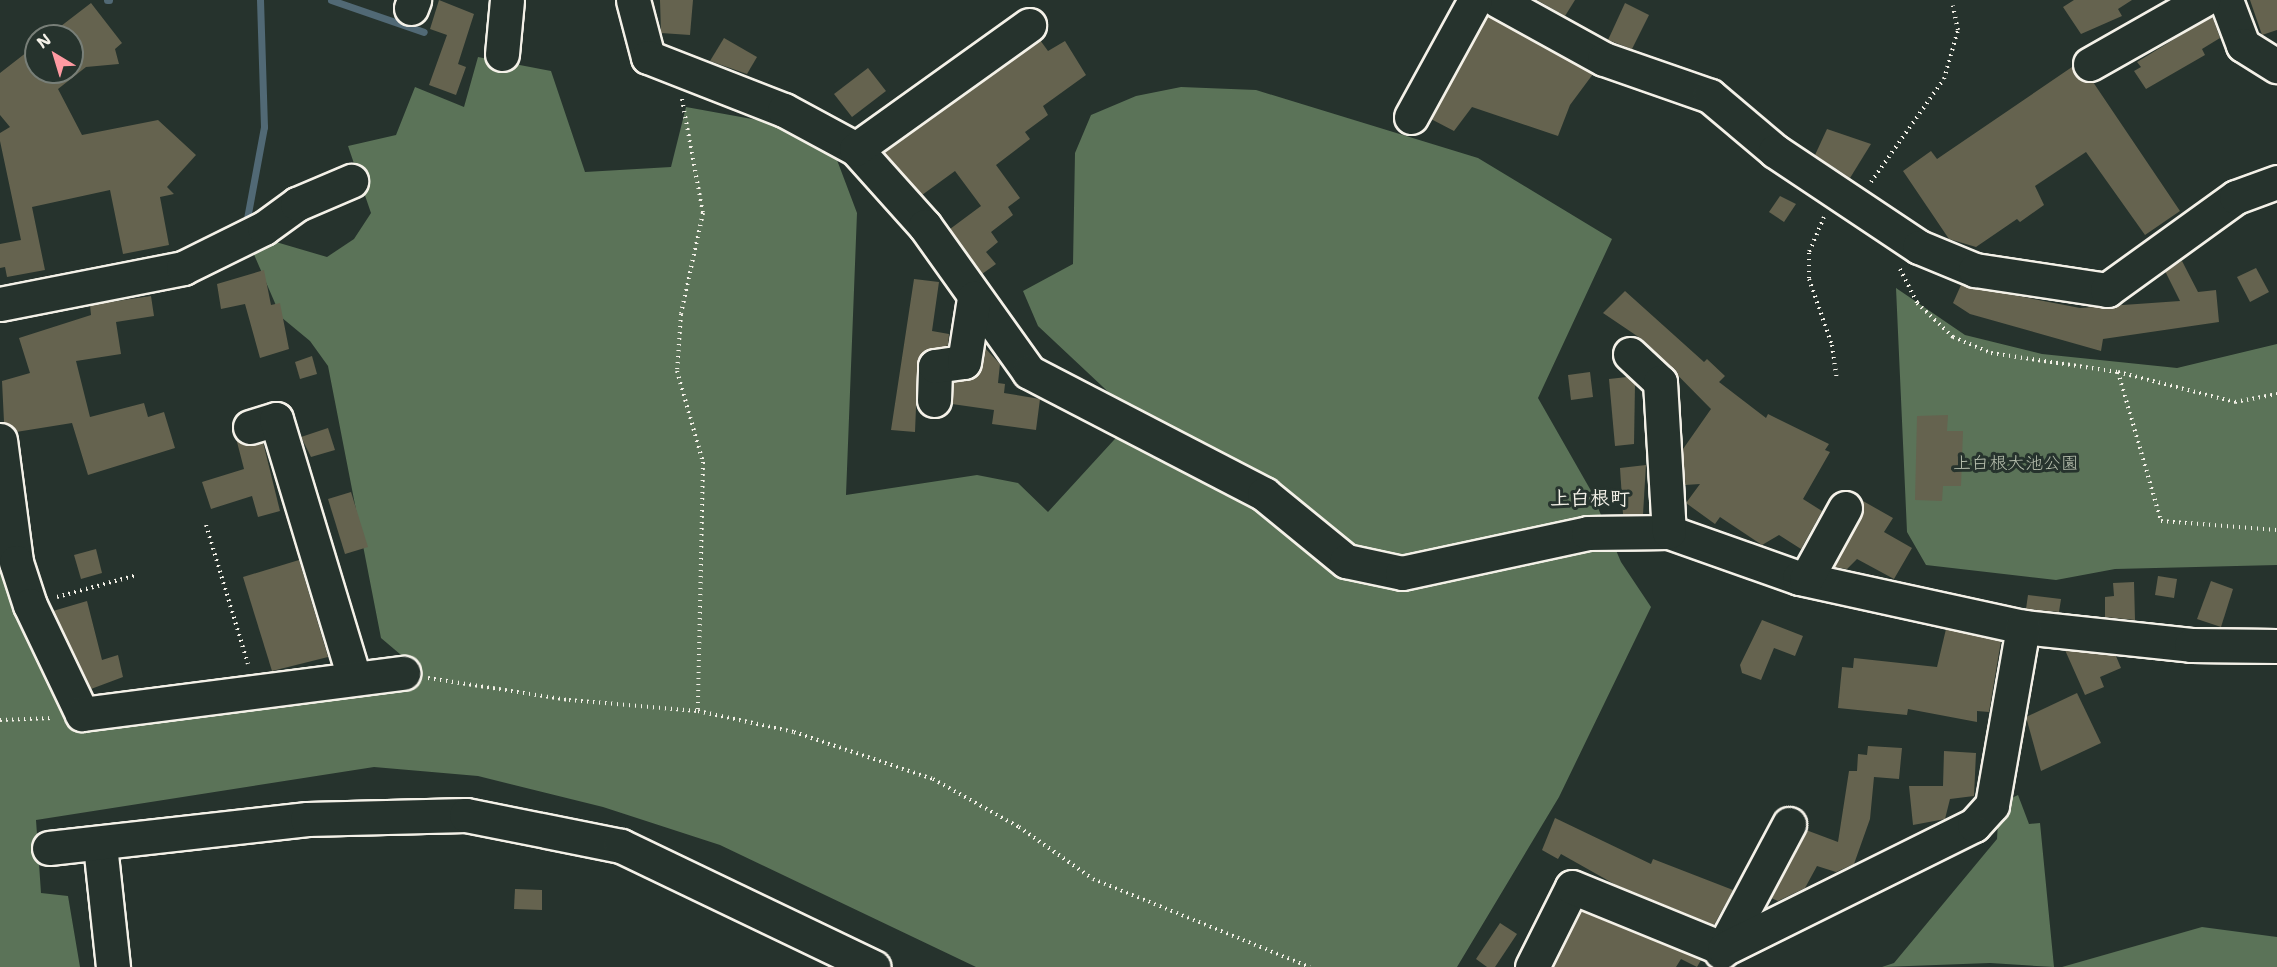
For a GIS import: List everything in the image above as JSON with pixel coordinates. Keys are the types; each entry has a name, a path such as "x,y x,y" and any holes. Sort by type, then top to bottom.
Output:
{"street":[{"path":"502,54 507,0"},
{"path":"633,0 648,57 784,110 856,149 925,226 974,298 1029,372 1264,494 1346,561 1373,571 1402,573 1588,533 1669,532 1806,579 2023,627 2191,645 2277,646"},
{"path":"1411,117 1475,0"},
{"path":"1497,0 1604,59 1710,96 1775,151 1893,230 1975,270 2107,290 2235,197 2277,182"},
{"path":"2090,64 2203,0"},
{"path":"2226,0 2243,45 2277,66"},
{"path":"856,149 1029,25"},
{"path":"0,304 183,268 264,228 297,204 351,181"},
{"path":"934,400 936,366 964,362 974,298"},
{"path":"1630,354 1660,382 1669,532"},
{"path":"250,427 276,419 354,678"},
{"path":"0,440 16,562 30,605 82,714 257,694 354,678 403,673"},
{"path":"1806,579 1845,508"},
{"path":"1716,958 1980,818 1992,805 2023,627"},
{"path":"49,848 100,845 307,819 466,815 621,846 873,967"},
{"path":"1716,958 1789,824"},
{"path":"100,845 113,967"},
{"path":"1532,967 1572,887 1716,958"}],"path":[{"path":"1837,380 1832,345 1809,279 1809,253 1845,198 1944,79 1958,30 1953,6"},
{"path":"676,68 703,213 681,314 677,371 703,462 698,711"},
{"path":"1893,230 1901,272 1917,303 1953,337 1991,353 2118,372 2235,402 2277,394"},
{"path":"2118,372 2161,521 2277,530"},
{"path":"206,525 257,694"},
{"path":"30,605 137,575"},
{"path":"403,673 569,700 698,711 794,732 933,779 1019,827 1093,879 1310,967"},
{"path":"0,720 82,714"}],"green space":[{"path":"478,57 551,71 585,172 671,167 686,107 763,121 834,152 857,213 846,495 977,475 1018,483 1048,512 1135,417 1038,326 1023,291 1073,264 1075,153 1091,115 1136,96 1181,87 1256,90 1478,158 1612,239 1538,398 1590,489 1621,562 1651,607 1559,797 1457,967 976,967 720,845 603,807 478,776 374,767 36,820 41,893 68,896 80,967 0,967 0,537 80,719 413,690 407,660 381,638 328,366 310,341 281,317 252,250 276,242 327,257 354,239 371,213 348,146 396,135 415,87 464,107"},
{"name":"上白根大池公園","path":"1896,288 1965,335 2042,354 2177,368 2277,344 2277,565 2115,569 2056,580 1926,565 1907,532"},
{"path":"2018,795 2029,824 2040,823 2054,967 1990,963 1882,967 1894,963 1997,839 1999,804"},
{"path":"2202,927 2277,937 2277,967 2062,967"}],"building":[{"path":"439,0 474,14 458,64 466,67 456,95 429,85 447,35 430,29"},
{"path":"660,0 693,0 690,35 661,33"},
{"path":"1537,0 1575,0 1565,16"},
{"path":"2074,0 2132,0 2118,9 2122,16 2081,34 2063,7"},
{"path":"2250,0 2277,0 2277,30 2262,35"},
{"path":"91,3 122,43 115,49 119,64 84,69 84,24 64,24"},
{"path":"1625,3 1649,15 1632,49 1608,40"},
{"path":"1488,16 1593,74 1570,105 1558,136 1472,107 1454,131 1431,119"},
{"path":"2212,16 2220,38 2202,49 2205,55 2146,89 2134,71 2141,67 2137,62"},
{"path":"724,38 757,57 747,74 710,61"},
{"path":"1040,40 1048,51 1065,41 1086,75 1043,106 1048,115 1025,132 1030,139 996,165 1020,198 1008,207 1013,215 991,232 998,242 986,252 996,264 982,274 950,229 981,206 955,171 922,195 884,152"},
{"path":"24,54 24,84 64,84 58,89 82,135 158,120 196,155 167,187 174,194 160,197 169,245 123,254 110,190 32,207 45,270 7,277 5,267 0,268 0,244 21,240 0,141 0,133 10,127 0,115 0,73"},
{"path":"2072,67 2080,80 2093,82 2180,211 2145,235 2086,152 2035,186 2044,205 2020,222 2017,219 1976,247 1949,239 1903,171 1931,151 1937,159"},
{"path":"868,68 886,91 852,117 834,94"},
{"path":"1827,129 1871,144 1850,178 1815,155"},
{"path":"1780,196 1796,204 1784,222 1769,212"},
{"path":"2182,261 2198,292 2216,290 2219,322 2103,339 2101,351 1970,314 1953,303 1961,285 2080,308 2180,301 2165,271"},
{"path":"2256,268 2269,292 2250,302 2237,277"},
{"path":"264,270 271,305 280,303 289,349 260,358 245,304 221,309 217,284"},
{"path":"914,279 939,282 932,331 949,334 948,345 918,358 915,432 891,430"},
{"path":"1625,291 1704,362 1707,359 1725,376 1719,382 1766,418 1768,414 1829,444 1825,450 1830,452 1803,499 1822,511 1801,549 1779,535 1762,545 1720,517 1715,524 1686,503 1700,484 1685,485 1683,449 1711,409 1643,340 1603,313"},
{"path":"151,296 154,316 116,322 121,354 76,361 90,417 144,403 148,417 164,412 175,448 88,475 72,423 16,432 4,422 2,381 30,373 19,338 91,315 90,305"},
{"path":"985,348 1000,364 998,383 1005,384 1004,393 1040,399 1036,430 992,424 994,410 952,404 953,382 978,375"},
{"path":"312,356 317,374 300,379 295,362"},
{"path":"1590,372 1593,397 1571,400 1568,375"},
{"path":"1627,377 1635,384 1634,444 1615,446 1609,379"},
{"path":"1948,415 1947,431 1963,431 1961,486 1943,486 1942,501 1915,500 1917,416"},
{"path":"328,428 335,450 311,457 301,437"},
{"path":"236,438 246,445 263,442 280,511 258,517 252,496 211,509 202,482 244,469"},
{"path":"1646,465 1643,514 1623,514 1620,468"},
{"path":"351,492 368,547 345,554 328,499"},
{"path":"1863,501 1893,518 1884,532 1912,548 1894,579 1857,559 1847,569 1834,567 1861,517"},
{"path":"96,549 102,573 81,579 74,555"},
{"path":"299,560 328,657 272,671 243,577"},
{"path":"2158,576 2177,579 2174,598 2155,595"},
{"path":"2211,581 2233,589 2221,627 2197,619"},
{"path":"2134,582 2135,620 2105,617 2105,597 2114,596 2113,583"},
{"path":"2028,595 2061,599 2059,612 2026,609"},
{"path":"87,601 102,660 118,655 123,677 91,689 53,611"},
{"path":"1762,620 1803,636 1795,656 1774,648 1761,680 1742,673 1740,665"},
{"path":"1946,629 2001,641 1989,712 1977,711 1977,722 1908,709 1907,715 1838,708 1842,667 1853,668 1854,658 1937,667"},
{"path":"2065,650 2116,656 2121,668 2100,677 2104,687 2085,695"},
{"path":"2077,693 2101,743 2041,771 2026,717"},
{"path":"1868,746 1902,748 1899,779 1874,777 1870,819 1854,864 1836,872 1817,866 1805,888 1778,901 1771,898 1806,830 1838,842 1849,771 1857,771 1858,754 1867,755"},
{"path":"1944,751 1976,753 1974,796 1950,799 1945,819 1913,825 1909,786 1943,786"},
{"path":"1555,818 1651,864 1653,859 1733,890 1714,925 1616,885 1561,854 1558,859 1542,850"},
{"path":"515,889 542,890 542,910 514,909"},
{"path":"1581,911 1701,960 1697,967 1681,959 1676,967 1553,967"},
{"path":"1500,923 1517,934 1495,967 1487,967 1476,959"}],"waterway":[{"path":"246,224 264,127 260,0"},
{"path":"331,0 424,32"}],"district":[{"name":"上白根町","path":"1590,498"}]}
